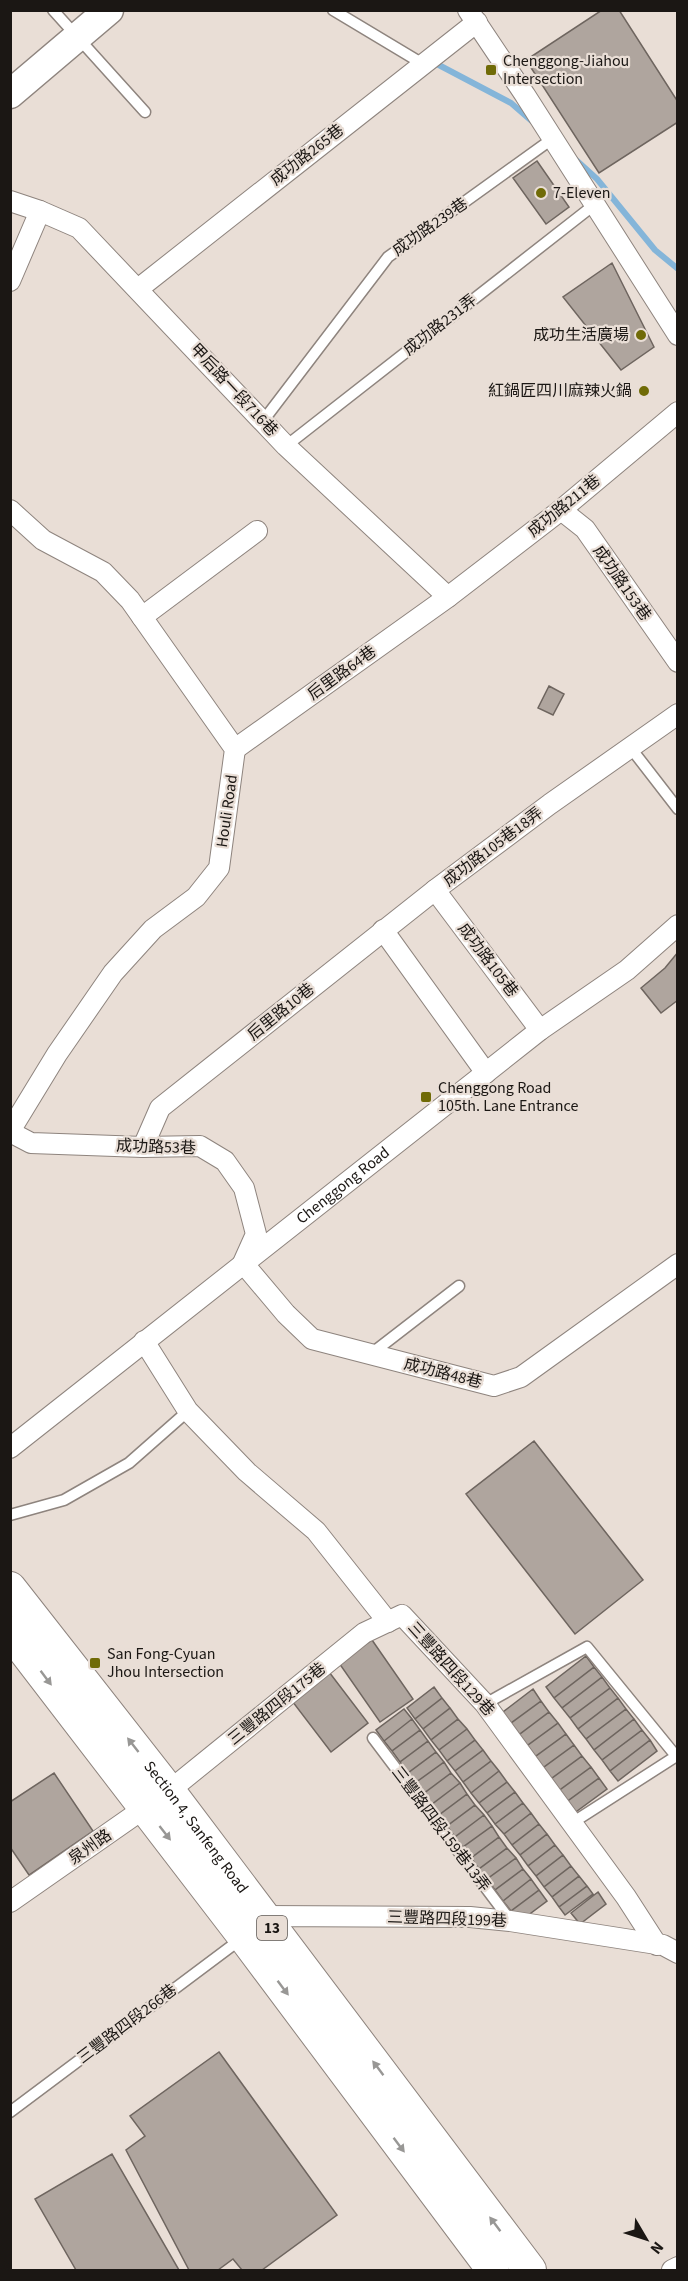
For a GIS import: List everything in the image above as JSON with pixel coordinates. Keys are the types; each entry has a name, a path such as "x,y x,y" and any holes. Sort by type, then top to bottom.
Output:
{"main road":[{"path":"10,94 109,10"},
{"name":"Section 4, Sanfeng Road","path":"10,1588 157,1799 253,1926 530,2271"},
{"name":"Section 4, Sanfeng Road","path":"10,1632 157,1799"},
{"name":"Section 4, Sanfeng Road","path":"253,1926 493,2271"}],"street":[{"name":"成功路265巷","path":"138,289 423,64 472,16"},
{"path":"472,16 678,335"},
{"name":"甲后路一段716巷","path":"10,201 79,228 286,446 448,597"},
{"path":"10,281 40,211"},
{"name":"成功路211巷","path":"448,597 561,510 678,412"},
{"path":"10,510 44,540 103,572 130,600 235,749"},
{"name":"成功路153巷","path":"561,510 585,529 678,662"},
{"path":"142,617 257,531"},
{"name":"后里路64巷","path":"235,749 448,597"},
{"name":"成功路105巷18弄","path":"435,890 550,804 678,714"},
{"name":"Houli Road","path":"10,1132 57,1054 113,973 153,929 196,897 219,868 235,749"},
{"name":"后里路10巷","path":"143,1147 160,1108 435,890"},
{"name":"成功路105巷","path":"435,890 540,1030"},
{"name":"Chenggong Road","path":"10,1448 540,1030 627,970 678,925"},
{"path":"383,930 486,1073"},
{"name":"成功路53巷","path":"10,1132 31,1143 143,1147 200,1146 225,1161 244,1188 256,1234 243,1263"},
{"name":"成功路48巷","path":"243,1263 286,1314 312,1339 494,1386 521,1377 678,1264"},
{"name":"三豐路四段129巷","path":"144,1341 188,1412 247,1472 316,1531 388,1622 402,1615 485,1704 626,1897 657,1945"},
{"name":"三豐路四段175巷","path":"157,1799 364,1633 388,1622"},
{"name":"泉州路","path":"10,1902 157,1799"},
{"name":"三豐路四段199巷","path":"253,1926 470,1917 510,1921 663,1946 678,1953"},
{"path":"672,2271 678,2267"}],"lane":[{"path":"53,10 145,112"},
{"path":"333,10 423,64"},
{"name":"成功路239巷","path":"263,421 388,257 552,139"},
{"name":"成功路231弄","path":"286,446 594,205"},
{"path":"630,747 678,809"},
{"path":"371,1354 459,1286"},
{"path":"10,1515 64,1500 129,1463 188,1412"},
{"path":"485,1704 587,1647 677,1756 572,1823"},
{"name":"三豐路四段159巷13弄","path":"373,1738 510,1921"},
{"name":"三豐路四段266巷","path":"10,2112 253,1926"}],"building":[{"path":"602,10 619,10 678,102 678,122 599,173 526,60"},
{"name":"7-Eleven","path":"537,161 569,207 546,224 513,178"},
{"path":"612,263 654,347 621,370 563,297"},
{"path":"549,686 564,694 553,715 538,708"},
{"path":"678,952 678,1000 661,1013 641,988 665,968"},
{"path":"534,1441 643,1580 575,1634 466,1494"},
{"path":"372,1640 413,1699 380,1722 339,1663"},
{"path":"586,1656 594,1667 554,1698 546,1687"},
{"path":"594,1667 602,1677 562,1708 554,1698"},
{"path":"326,1668 368,1723 331,1752 289,1697"},
{"path":"602,1677 610,1688 570,1718 562,1708"},
{"path":"434,1687 442,1698 415,1719 407,1708"},
{"path":"610,1688 618,1698 578,1729 570,1718"},
{"path":"533,1689 541,1701 507,1726 499,1715"},
{"path":"442,1698 450,1708 423,1729 415,1719"},
{"path":"618,1698 626,1709 586,1739 578,1729"},
{"path":"541,1701 549,1712 516,1737 507,1726"},
{"path":"450,1708 458,1719 431,1740 423,1729"},
{"path":"404,1709 412,1719 384,1741 376,1730"},
{"path":"626,1709 634,1719 594,1750 586,1739"},
{"path":"549,1712 558,1723 524,1748 516,1737"},
{"path":"412,1719 420,1730 392,1751 384,1741"},
{"path":"458,1719 467,1729 439,1750 431,1740"},
{"path":"634,1719 642,1730 602,1760 594,1750"},
{"path":"558,1723 566,1734 532,1759 524,1748"},
{"path":"467,1729 475,1740 447,1761 439,1750"},
{"path":"420,1730 428,1741 400,1762 392,1751"},
{"path":"642,1730 650,1740 610,1771 602,1760"},
{"path":"566,1734 574,1745 540,1770 532,1759"},
{"path":"475,1740 483,1750 455,1771 447,1761"},
{"path":"650,1740 657,1751 618,1781 610,1771"},
{"path":"428,1741 436,1752 408,1773 400,1762"},
{"path":"574,1745 582,1756 548,1781 540,1770"},
{"path":"483,1750 491,1761 463,1782 455,1771"},
{"path":"436,1752 444,1762 415,1783 408,1773"},
{"path":"582,1756 591,1767 557,1792 548,1781"},
{"path":"491,1761 499,1771 471,1793 463,1782"},
{"path":"444,1762 451,1773 423,1794 415,1783"},
{"path":"591,1767 599,1778 565,1803 557,1792"},
{"path":"499,1771 507,1782 479,1803 471,1793"},
{"path":"54,1773 93,1831 29,1875 10,1847 10,1802"},
{"path":"451,1773 460,1783 431,1805 423,1794"},
{"path":"599,1778 607,1789 573,1814 565,1803"},
{"path":"507,1782 515,1792 487,1813 479,1803"},
{"path":"460,1783 467,1794 439,1815 431,1805"},
{"path":"515,1792 523,1803 495,1824 487,1813"},
{"path":"467,1794 475,1805 447,1826 439,1815"},
{"path":"523,1803 531,1813 504,1834 495,1824"},
{"path":"475,1805 484,1815 455,1837 447,1826"},
{"path":"531,1813 539,1824 512,1845 504,1834"},
{"path":"484,1815 492,1826 463,1847 455,1837"},
{"path":"539,1824 547,1834 520,1855 512,1845"},
{"path":"492,1826 499,1837 471,1858 463,1847"},
{"path":"547,1834 555,1845 528,1866 520,1855"},
{"path":"499,1837 507,1848 479,1869 471,1858"},
{"path":"555,1845 563,1855 536,1876 528,1866"},
{"path":"507,1848 516,1858 487,1879 479,1869"},
{"path":"563,1855 571,1866 544,1887 536,1876"},
{"path":"516,1858 523,1869 495,1890 487,1879"},
{"path":"571,1866 579,1876 552,1897 544,1887"},
{"path":"523,1869 531,1879 503,1901 495,1890"},
{"path":"579,1876 587,1886 559,1907 552,1897"},
{"path":"531,1879 539,1890 511,1911 503,1901"},
{"path":"587,1886 593,1894 565,1915 559,1907"},
{"path":"539,1890 547,1901 519,1922 511,1911"},
{"path":"598,1892 606,1904 580,1924 571,1913"},
{"path":"219,2052 337,2215 262,2270 242,2270 233,2259 218,2270 189,2270 126,2150 145,2136 130,2116"},
{"path":"112,2154 179,2270 76,2270 35,2199"}],"waterway":[{"path":"435,63 511,103 534,123"},
{"path":"575,159 597,179 655,250 678,269"}],"place":[{"name":"Chenggong-Jiahou Intersection","path":"491,70"},
{"name":"7-Eleven","path":"541,193"},
{"name":"成功生活廣場","path":"641,335"},
{"name":"紅鍋匠四川麻辣火鍋","path":"644,391"},
{"name":"Chenggong Road 105th. Lane Entrance","path":"426,1097"},
{"name":"San Fong-Cyuan Jhou Intersection","path":"95,1663"}]}
